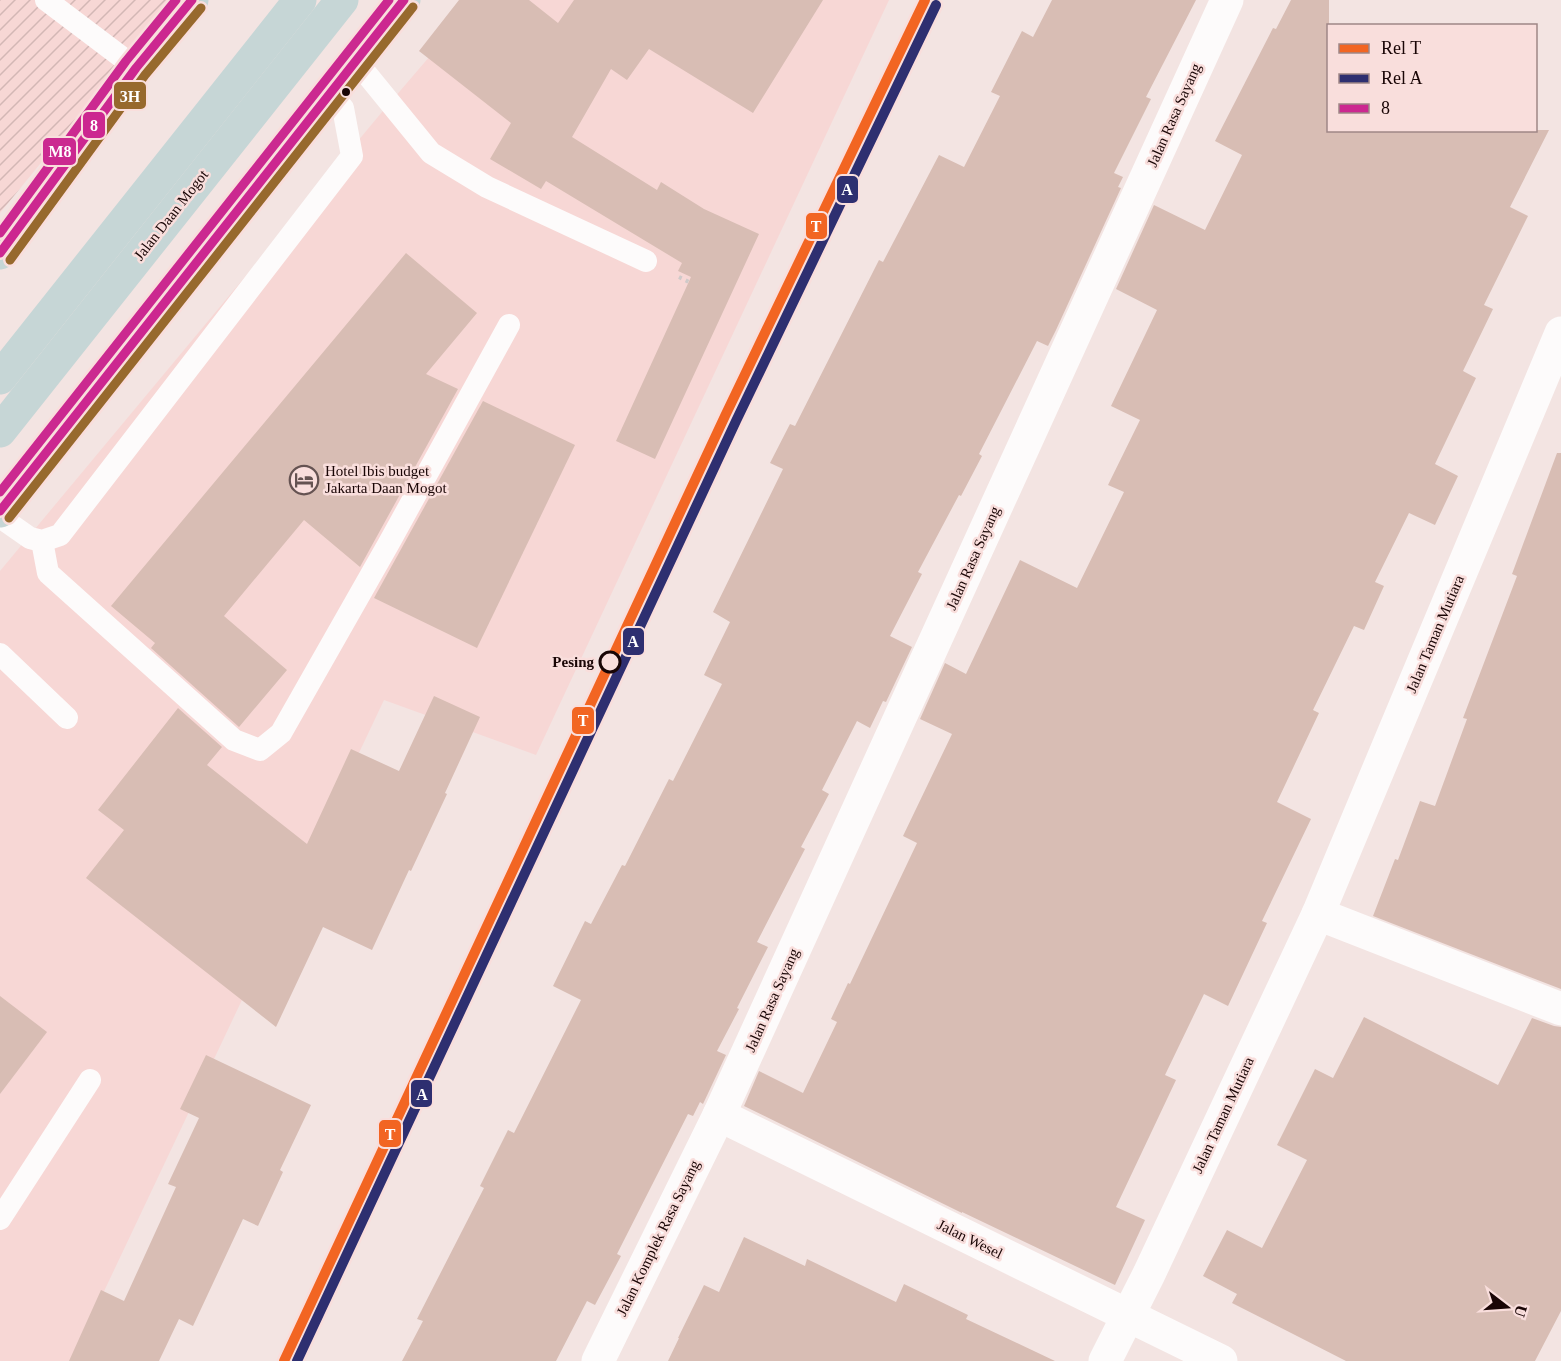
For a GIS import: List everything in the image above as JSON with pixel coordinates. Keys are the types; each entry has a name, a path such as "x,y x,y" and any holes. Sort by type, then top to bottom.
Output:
{"highway":[{"path":"0,253 136,68 192,0"},
{"path":"0,378 300,0"},
{"name":"Jalan Daan Mogot","path":"7,422 342,0"},
{"path":"0,511 404,0"}],"street":[{"name":"Jalan Rasa Sayang","path":"719,1115 1227,0"},
{"name":"Jalan Taman Mutiara","path":"1105,1361 1149,1274 1318,914 1558,348"},
{"path":"1318,914 1561,1009"},
{"name":"Jalan Wesel","path":"719,1115 1221,1361"},
{"name":"Jalan Komplek Rasa Sayang","path":"598,1361 719,1115"}],"lane":[{"path":"46,0 136,68"},
{"path":"356,61 430,153 487,187 646,261"},
{"path":"0,517 30,538 42,541 60,535 352,156 343,108 329,94"},
{"path":"42,541 48,573 234,740 260,750 281,734 510,325"},
{"path":"0,654 67,718"},
{"path":"0,1219 90,1080"}],"shaded area":[{"path":"0,0 174,0 0,213"},
{"path":"478,0 889,0 536,755 384,700 71,1361 0,1361 0,571"}],"building":[{"path":"459,0 529,0 558,23 574,0 823,0 753,113 649,49 627,80 611,69 572,137 657,190 661,182 704,209 759,234 655,459 616,441 691,277 678,271 682,263 546,181 541,189 490,159 511,123 419,51"},
{"path":"1052,0 1196,0 1146,97 1151,99 1114,173 1123,177 1118,187 1121,188 1056,330 1048,346 1037,341 979,454 982,456 918,572 922,574 890,636 912,647 886,702 883,701 870,728 857,721 822,790 829,794 801,847 805,849 757,942 768,947 717,1051 726,1055 703,1104 700,1102 693,1116 688,1114 617,1254 621,1256 595,1305 587,1301 556,1361 402,1361 423,1321 417,1319 484,1188 480,1186 508,1130 514,1133 581,1000 553,986 585,921 591,924 622,865 625,866 669,779 673,781 722,684 704,675 730,622 713,612 783,469 770,463 790,424 795,426 879,260 883,262 939,155 964,167 1000,96 991,92 1022,31 1033,37"},
{"path":"1291,0 1329,0 1327,132 1537,132 1537,130 1549,130 1510,207 1528,216 1484,305 1493,309 1463,371 1476,378 1435,464 1458,476 1435,525 1409,513 1375,582 1384,586 1364,630 1354,626 1313,710 1319,713 1277,802 1311,819 1262,921 1267,923 1228,1006 1204,994 1165,1075 1176,1080 1116,1207 1145,1220 1115,1285 744,1106 759,1071 803,1093 837,1022 831,1019 917,843 903,836 952,734 920,719 945,663 966,674 1020,560 1077,588 1124,492 1108,485 1140,420 1111,406 1157,310 1116,289 1154,205 1205,230 1242,155 1215,141 1273,28 1276,29"},
{"name":"Hotel Ibis budget Jakarta Daan Mogot","path":"406,253 477,313 426,374 458,389 360,567 304,520 224,616 287,670 239,727 151,648 155,643 111,606"},
{"path":"483,401 575,445 477,648 374,598"},
{"path":"1557,453 1561,453 1561,989 1373,916 1395,859 1398,860 1420,801 1435,806 1467,719 1463,718 1517,576 1512,574"},
{"path":"434,696 480,717 411,871 409,870 372,950 323,927 276,1027 86,878 124,830 98,810 178,708 222,747 207,765 307,844 351,749 399,771"},
{"path":"0,996 47,1032 0,1094"},
{"path":"1364,1017 1498,1085 1532,1018 1561,1027 1561,1311 1535,1361 1346,1361 1232,1303 1237,1294 1203,1276 1227,1230 1262,1248 1307,1160 1277,1145 1315,1069 1333,1078"},
{"path":"206,1055 311,1105 280,1170 283,1172 258,1226 243,1219 193,1326 179,1319 159,1361 69,1361 101,1290 124,1301 176,1187 168,1184 199,1118 180,1109"},
{"path":"744,1237 805,1266 807,1259 896,1302 904,1284 968,1315 966,1319 1055,1361 668,1361 704,1285 719,1292"}],"rail line":[{"name":"T","path":"284,1361 725,416 925,0"},
{"name":"A","path":"297,1361 736,421 936,5"}],"transit line":[{"name":"M8","path":"0,233 126,61 176,0"},
{"name":"8","path":"0,253 136,68 192,0"},
{"name":"M8","path":"0,492 389,0"},
{"name":"8","path":"0,511 404,0"},
{"name":"3H","path":"9,518 413,7"},
{"name":"3H","path":"10,260 145,75 201,8"}],"place":[{"name":"Hotel Ibis budget Jakarta Daan Mogot","path":"304,480"},
{"name":"Pesing","path":"610,662"}]}
